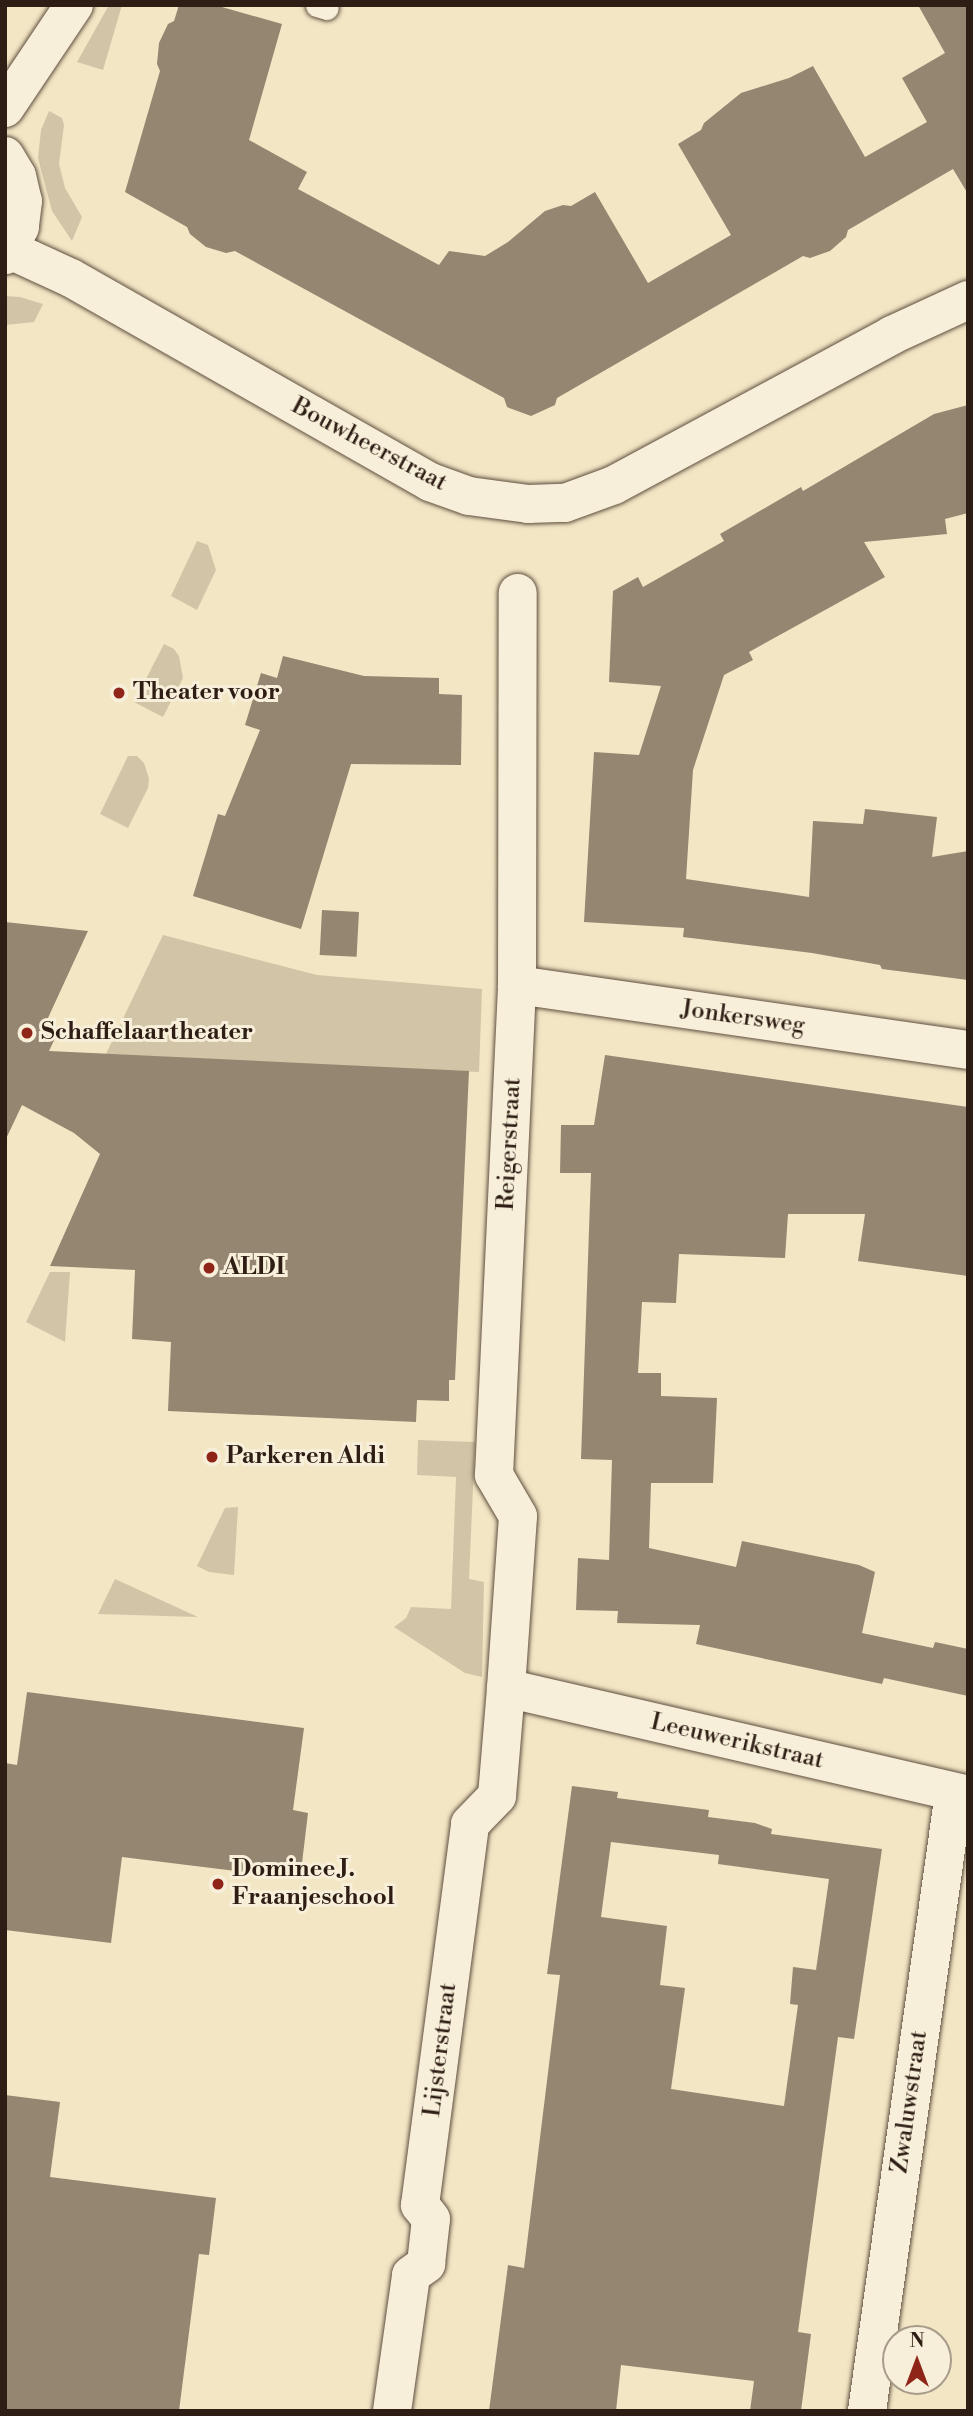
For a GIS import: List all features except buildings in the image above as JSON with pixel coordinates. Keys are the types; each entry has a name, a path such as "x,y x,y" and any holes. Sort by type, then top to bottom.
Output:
{"street":[{"path":"5,108 74,5"},
{"path":"5,156 17,176 23,201 20,227 8,252"},
{"name":"Bouwheerstraat","path":"8,252 71,278 430,482 469,496 528,504 565,503 614,485 892,335 968,300"},
{"name":"Reigerstraat","path":"506,1688 518,1517 494,1475 517,985 518,593"},
{"name":"Jonkersweg","path":"517,985 968,1050"},
{"name":"Leeuwerikstraat","path":"506,1688 961,1794"},
{"name":"Lijsterstraat","path":"392,2411 411,2275 426,2264 431,2219 420,2205 470,1824 497,1796 506,1688"},
{"name":"Zwaluwstraat","path":"867,2411 961,1794"}],"shaded area":[{"path":"109,5 122,5 103,70 77,62"},
{"path":"49,111 62,118 64,125 59,164 65,188 82,217 72,241 52,211 38,158 41,130"},
{"path":"5,296 20,297 43,304 34,322 5,325"},
{"path":"197,541 208,545 216,570 197,610 171,596"},
{"path":"164,644 174,649 179,656 183,678 163,717 134,702"},
{"path":"128,756 137,756 144,763 149,779 148,788 128,828 100,814"},
{"path":"163,935 317,975 482,989 479,1072 106,1054"},
{"path":"50,1272 70,1272 65,1342 26,1322"},
{"path":"418,1440 475,1442 469,1579 484,1582 482,1677 465,1673 394,1627 406,1618 411,1607 451,1609 456,1477 417,1475"},
{"path":"238,1507 234,1575 209,1572 197,1566 225,1508"},
{"path":"115,1579 198,1617 98,1614"}],"place":[{"name":"Theater voor","path":"119,693"},
{"name":"Schaffelaartheater","path":"27,1033"},
{"name":"ALDI","path":"209,1268"},
{"name":"Parkeren Aldi","path":"212,1457"},
{"name":"Dominee J. Fraanjeschool","path":"218,1884"}]}
